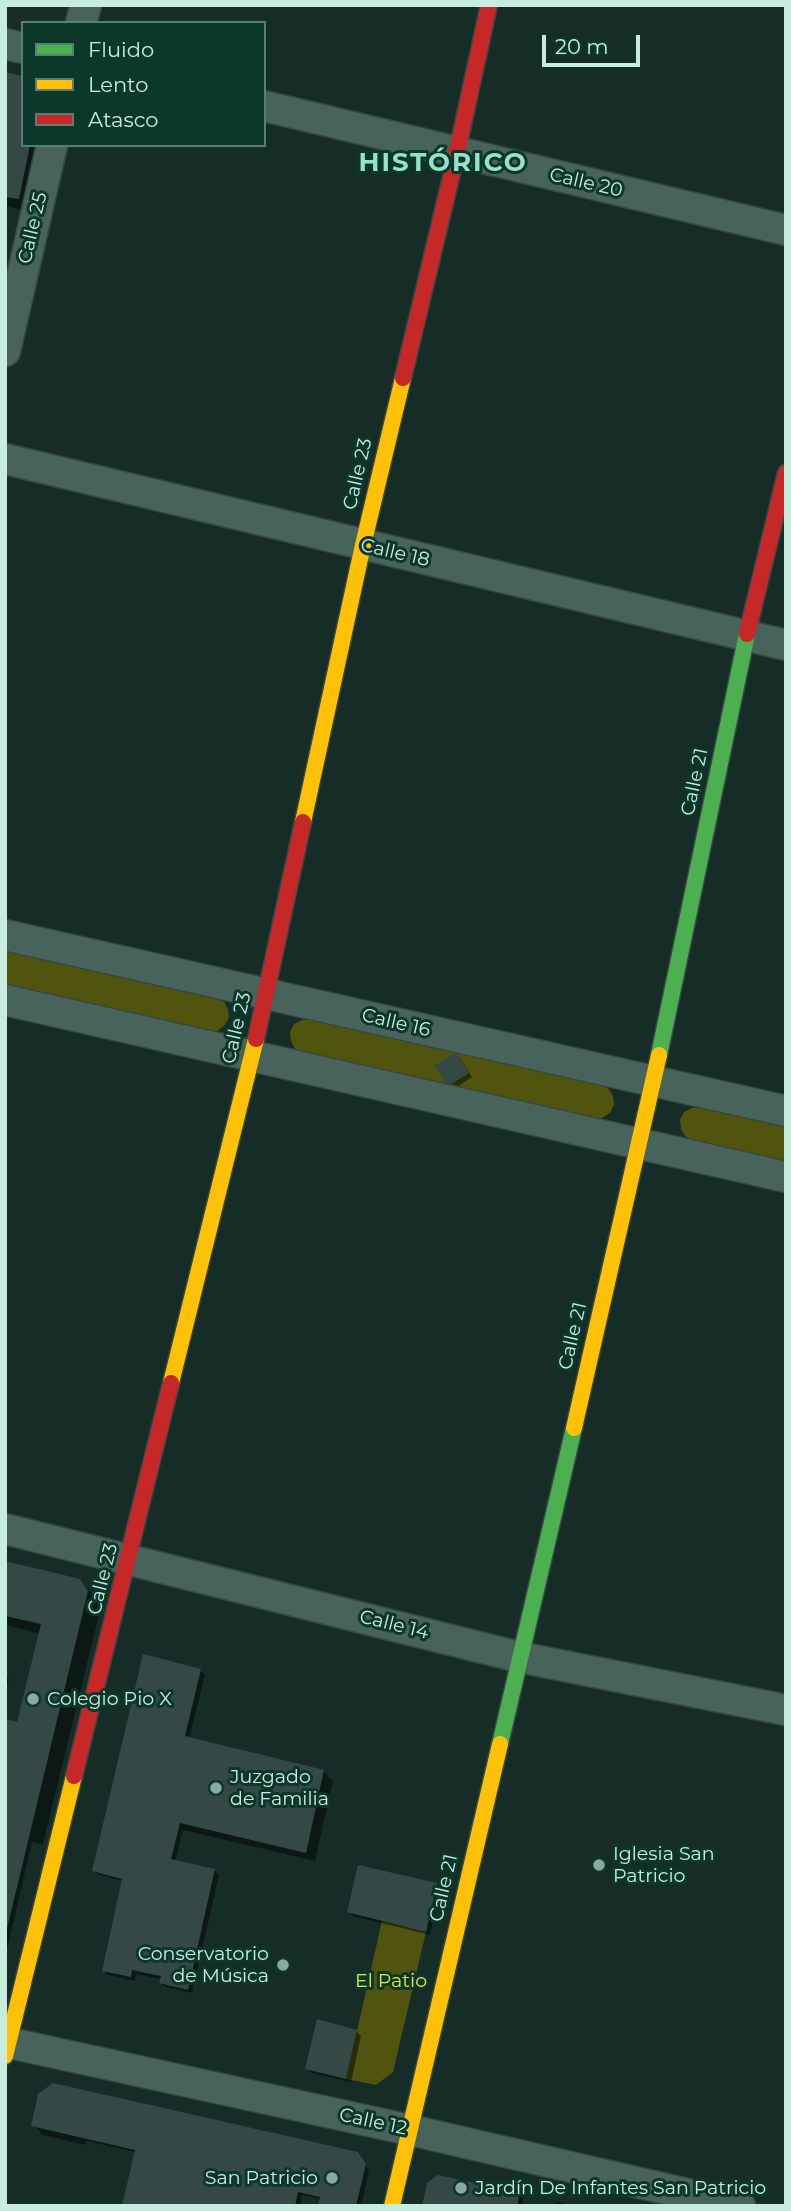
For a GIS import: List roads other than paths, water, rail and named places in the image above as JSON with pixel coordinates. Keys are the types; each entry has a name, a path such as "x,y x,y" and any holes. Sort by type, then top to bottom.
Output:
{"street":[{"name":"Calle 23","path":"6,2047 130,1559 253,1056 363,545 457,152 489,5"},
{"name":"Calle 20","path":"266,106 786,230"},
{"name":"Calle 25","path":"5,351 52,147"},
{"name":"Calle 18","path":"5,459 786,645"},
{"name":"Calle 21","path":"392,2206 640,1144 747,635 786,473"},
{"name":"Calle 16","path":"5,935 786,1111"},
{"path":"5,1000 786,1177"},
{"name":"Calle 14","path":"5,1529 519,1657 786,1710"},
{"name":"Calle 12","path":"6,2047 410,2130 740,2206"}],"place":[{"name":"Colegio Pio X","path":"33,1699"},
{"name":"Juzgado de Familia","path":"216,1788"},
{"name":"Iglesia San Patricio","path":"599,1865"},
{"name":"Conservatorio de Música","path":"283,1965"},
{"name":"San Patricio","path":"332,2178"},
{"name":"Jardín De Infantes San Patricio","path":"461,2188"}],"district":[{"name":"HISTÓRICO","path":"443,163"}],"park label":[{"name":"El Patio","path":"391,1981"}]}
